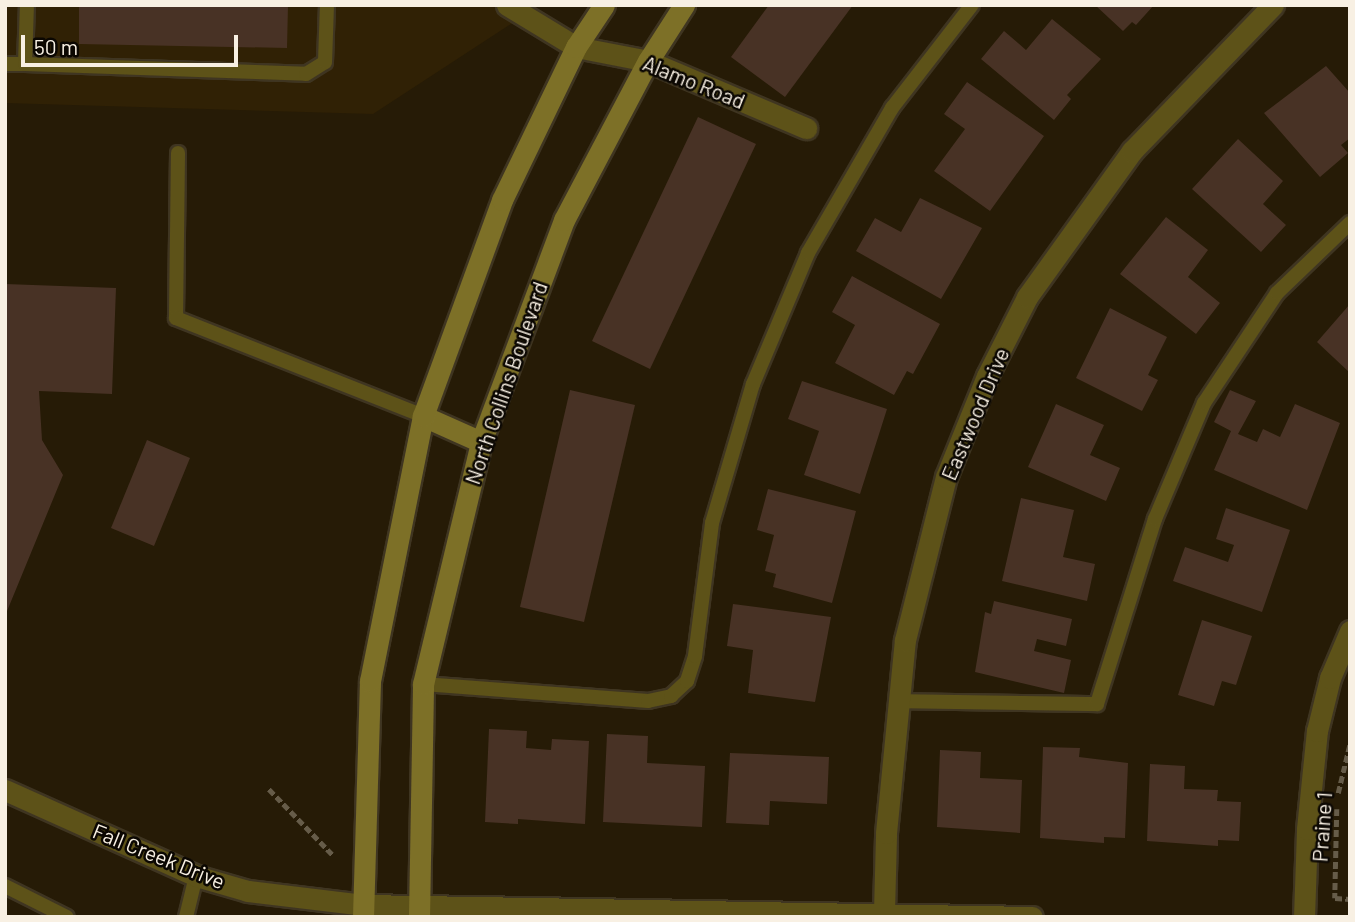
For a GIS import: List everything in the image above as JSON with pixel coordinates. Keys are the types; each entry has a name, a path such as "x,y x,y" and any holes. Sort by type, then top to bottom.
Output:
{"main road":[{"path":"363,911 370,681 423,416 502,200 576,47 604,5"},
{"name":"North Collins Boulevard","path":"419,912 423,684 481,442 564,220 648,61 684,5"},
{"path":"423,416 481,442"}],"street":[{"name":"Alamo Road","path":"507,5 576,47 648,61 806,128"},
{"name":"Eastwood Drive","path":"884,912 897,701 905,640 946,477 987,376 1027,297 1132,151 1273,5"},
{"path":"1304,917 1307,830 1317,732 1330,678 1350,631"},
{"name":"Fall Creek Drive","path":"5,790 196,876 248,891 363,911 884,912 1032,917"}],"lane":[{"path":"25,64 27,5"},
{"path":"5,64 306,74 325,62 327,5"},
{"path":"423,684 648,701 671,696 687,681 695,656 712,523 758,372 808,253 892,108 972,5"},
{"path":"178,152 176,318 423,416"},
{"path":"897,701 1097,704 1155,519 1204,403 1278,293 1350,223"},
{"path":"186,917 196,876"},
{"path":"5,886 68,917"}],"path":[{"name":"Praine 1","path":"1350,743 1337,800 1335,898 1350,899"},
{"path":"269,789 334,856"}],"shaded area":[{"path":"5,5 540,5 373,114 5,103"}],"building":[{"path":"79,5 288,5 287,48 79,44"},
{"path":"769,5 853,5 785,97 731,57"},
{"path":"1095,5 1154,5 1136,25 1132,22 1123,31"},
{"path":"1052,19 1101,59 1067,95 1071,99 1054,120 981,59 1004,31 1026,50"},
{"path":"1326,66 1350,93 1350,138 1341,145 1348,153 1320,177 1264,113"},
{"path":"967,82 1044,136 990,211 934,171 965,129 944,114"},
{"path":"698,117 756,144 650,369 592,341"},
{"path":"1238,139 1283,181 1263,204 1286,225 1261,252 1192,189"},
{"path":"920,198 982,228 941,299 856,251 875,218 901,232"},
{"path":"1166,217 1208,250 1188,277 1220,303 1196,334 1120,274"},
{"path":"852,276 940,324 913,374 907,371 894,395 835,363 855,325 832,312"},
{"path":"5,284 116,288 112,394 39,391 42,440 63,475 5,616"},
{"path":"1350,304 1350,373 1317,342"},
{"path":"1110,308 1167,337 1148,375 1158,380 1142,411 1076,378"},
{"path":"802,381 887,409 860,494 804,475 819,431 788,419"},
{"path":"570,390 635,405 584,622 520,607"},
{"path":"1230,390 1256,401 1238,434 1257,442 1263,429 1280,437 1295,404 1340,423 1307,510 1214,470 1231,431 1214,422"},
{"path":"1056,404 1104,425 1090,455 1120,468 1106,501 1028,467"},
{"path":"147,440 190,458 154,546 111,528"},
{"path":"768,489 856,511 832,603 773,587 776,574 765,571 774,535 757,530"},
{"path":"1021,498 1074,510 1063,557 1095,564 1087,601 1002,581"},
{"path":"1226,508 1290,530 1262,612 1173,581 1185,547 1228,562 1234,545 1216,539"},
{"path":"994,601 1072,619 1066,646 1037,639 1034,651 1071,660 1064,693 975,672 985,612 991,614"},
{"path":"733,604 831,617 815,702 748,693 753,650 727,646"},
{"path":"1202,620 1252,636 1236,685 1222,681 1214,706 1178,695"},
{"path":"489,729 527,731 526,748 551,750 552,739 589,741 585,824 518,819 518,824 485,822"},
{"path":"607,734 648,736 647,763 705,766 702,827 603,822"},
{"path":"1043,747 1080,748 1079,757 1128,763 1125,838 1104,837 1104,843 1040,838"},
{"path":"940,750 981,752 980,778 1022,780 1020,833 937,827"},
{"path":"730,753 829,757 827,804 770,801 769,825 726,823"},
{"path":"1150,764 1185,766 1184,789 1218,790 1217,801 1241,802 1239,841 1218,840 1218,846 1147,841"}]}
